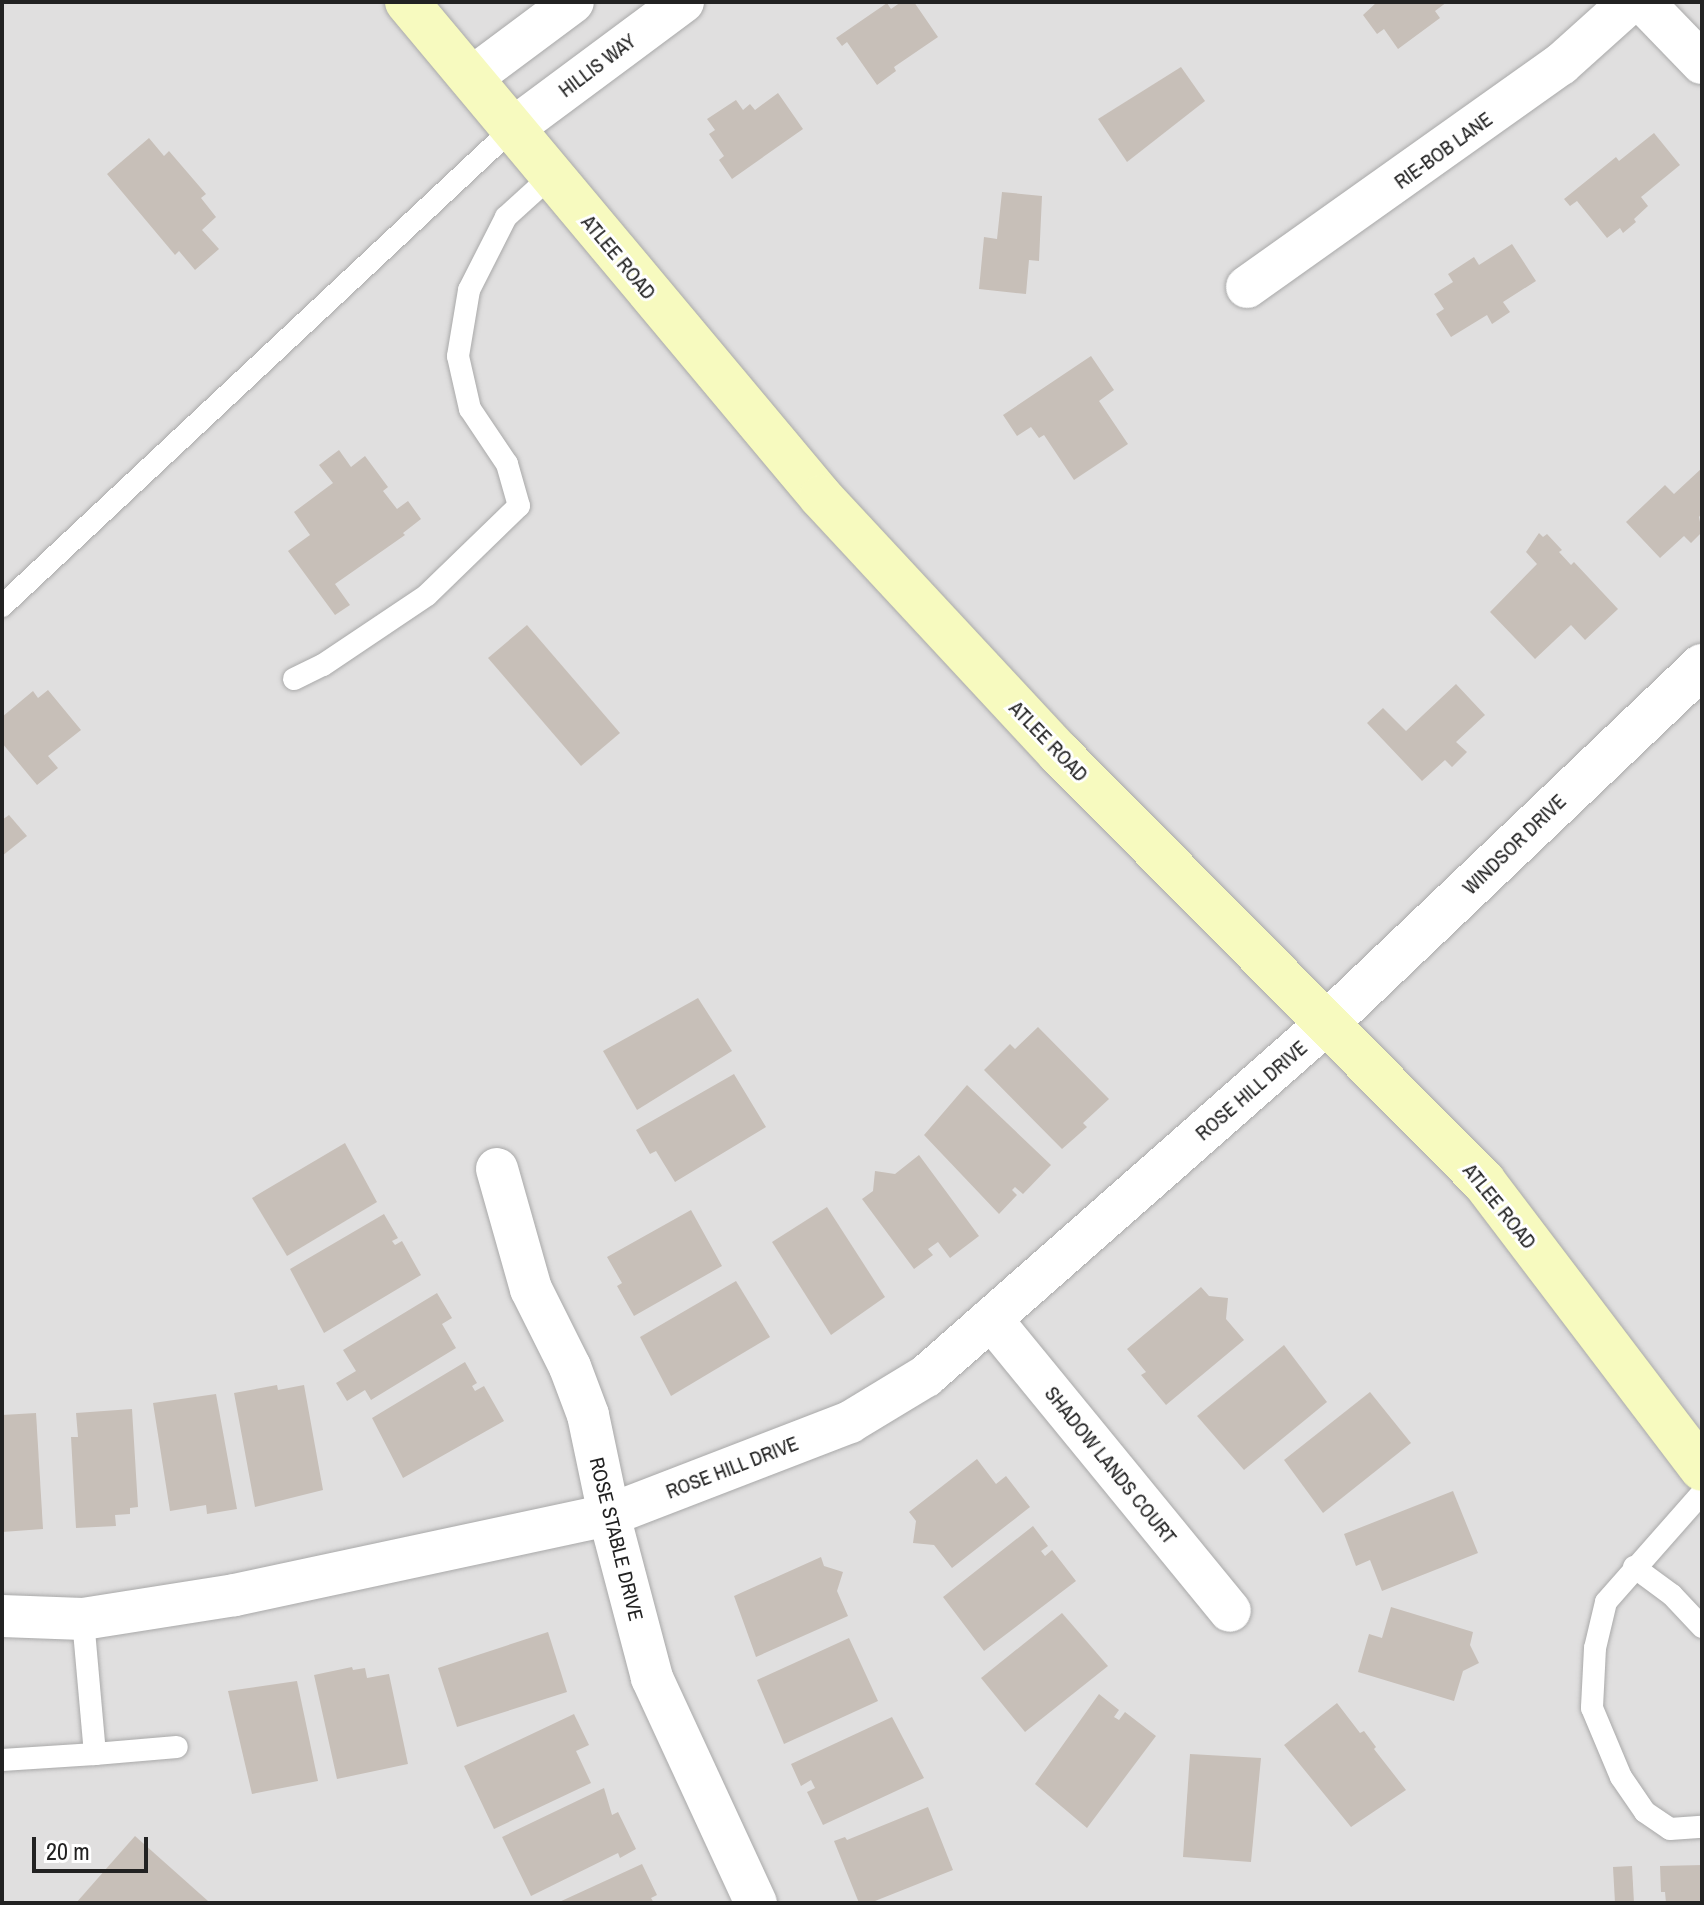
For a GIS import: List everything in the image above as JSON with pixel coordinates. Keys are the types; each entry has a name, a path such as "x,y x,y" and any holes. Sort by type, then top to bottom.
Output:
{"main road":[{"name":"ATLEE ROAD","path":"407,2 821,497 1069,764 1484,1182 1702,1469"}],"street":[{"path":"471,78 573,2"},
{"name":"HILLIS WAY","path":"512,129 683,2"},
{"name":"RIE-BOB LANE","path":"1247,287 1561,64 1630,2"},
{"path":"1643,2 1702,63"},
{"name":"WINDSOR DRIVE","path":"1327,1023 1702,666"},
{"name":"ROSE HILL DRIVE","path":"2,1616 83,1619 235,1595 609,1515 850,1422 926,1376 1327,1023"},
{"name":"ROSE STABLE DRIVE","path":"497,1169 531,1289 570,1367 588,1415 609,1515 652,1678 756,1903"},
{"name":"SHADOW LANDS COURT","path":"991,1319 1230,1611"}],"lane":[{"path":"2,606 512,129"},
{"path":"294,679 323,665 427,595 519,506 507,464 470,409 458,356 469,290 506,217 551,176"},
{"path":"1702,1493 1606,1602 1595,1648 1592,1708 1621,1777 1645,1812 1670,1829 1702,1827"},
{"path":"1634,1567 1672,1595 1702,1627"},
{"path":"83,1619 95,1754"},
{"path":"2,1760 177,1747"}],"shaded area":[{"path":"2,2 1702,2 1702,1903 2,1903"}],"building":[{"path":"901,2 914,2 938,37 894,67 896,71 877,85 847,42 842,46 836,38 887,3 891,9"},
{"path":"1377,2 1447,2 1435,11 1440,18 1398,49 1384,29 1377,34 1363,15"},
{"path":"1181,67 1205,101 1127,162 1098,119"},
{"path":"778,93 803,129 732,179 719,160 724,156 709,134 715,130 707,119 736,100 743,110 750,104 755,110"},
{"path":"1654,133 1680,165 1641,197 1648,206 1634,219 1636,222 1623,233 1620,228 1607,238 1577,201 1570,206 1564,199 1616,157 1619,161"},
{"path":"149,138 164,156 169,151 206,194 201,198 216,217 202,230 219,249 195,270 179,251 175,255 107,174"},
{"path":"1002,192 1042,196 1039,261 1029,260 1026,294 979,289 984,237 997,239"},
{"path":"1512,244 1536,281 1503,302 1510,312 1492,324 1487,315 1451,337 1436,314 1444,309 1434,294 1453,282 1448,274 1474,257 1479,265"},
{"path":"1091,356 1114,390 1099,401 1128,444 1074,480 1044,435 1039,438 1031,427 1017,436 1003,415"},
{"path":"339,450 351,467 365,456 388,487 383,491 397,509 408,501 421,519 403,533 405,535 335,584 350,605 335,615 288,551 310,535 294,512 333,483 319,465"},
{"path":"1702,468 1702,513 1699,517 1702,532 1691,543 1684,536 1660,558 1626,522 1665,485 1674,494"},
{"path":"1539,533 1543,537 1547,534 1571,565 1574,562 1618,609 1585,640 1571,625 1535,659 1490,612 1537,564 1526,552"},
{"path":"527,625 620,733 581,766 488,658"},
{"path":"1456,684 1485,715 1456,742 1467,752 1452,767 1445,760 1422,781 1367,723 1383,708 1406,731"},
{"path":"48,690 81,730 48,756 58,768 37,785 2,743 2,717 33,691 38,698"},
{"path":"9,815 27,836 2,856 2,820"},
{"path":"698,998 732,1051 637,1110 603,1051"},
{"path":"1038,1027 1109,1099 1083,1123 1087,1127 1062,1149 984,1070 1010,1044 1015,1049"},
{"path":"734,1074 766,1127 675,1182 656,1151 650,1154 636,1130"},
{"path":"967,1085 1051,1165 1023,1194 1015,1187 1012,1190 1017,1195 999,1214 924,1135"},
{"path":"345,1143 377,1202 287,1256 252,1198"},
{"path":"919,1155 979,1236 950,1258 938,1242 928,1249 933,1255 914,1269 862,1199 873,1191 875,1171 895,1174"},
{"path":"827,1207 885,1297 831,1335 772,1242"},
{"path":"691,1210 722,1266 634,1316 617,1286 622,1283 607,1257"},
{"path":"384,1214 398,1238 392,1241 395,1245 402,1241 421,1275 324,1333 290,1269"},
{"path":"736,1281 770,1337 671,1396 640,1337"},
{"path":"1201,1287 1209,1296 1228,1298 1226,1319 1244,1340 1166,1405 1141,1375 1146,1372 1127,1349"},
{"path":"437,1293 452,1318 442,1324 456,1348 371,1400 365,1390 347,1401 336,1383 356,1371 343,1350"},
{"path":"1284,1345 1327,1402 1244,1470 1197,1416"},
{"path":"465,1362 477,1383 472,1386 475,1391 484,1386 504,1421 403,1478 372,1418"},
{"path":"277,1385 278,1390 304,1385 323,1490 255,1507 234,1393"},
{"path":"1370,1392 1411,1443 1323,1513 1284,1460"},
{"path":"216,1394 237,1509 207,1514 206,1505 170,1511 153,1403"},
{"path":"132,1409 138,1507 130,1508 130,1514 115,1515 116,1526 76,1528 71,1437 78,1437 76,1413"},
{"path":"36,1413 43,1529 2,1532 2,1415"},
{"path":"977,1459 996,1484 1006,1476 1030,1507 952,1568 934,1545 913,1543 916,1521 909,1512"},
{"path":"1453,1491 1478,1553 1382,1591 1370,1560 1356,1566 1344,1534"},
{"path":"1033,1526 1048,1546 1041,1551 1045,1556 1052,1550 1076,1581 984,1651 943,1597"},
{"path":"821,1557 824,1566 843,1572 837,1591 848,1616 756,1657 734,1596"},
{"path":"1391,1607 1473,1632 1470,1645 1479,1663 1463,1671 1454,1701 1358,1672 1369,1634 1382,1638"},
{"path":"1062,1613 1108,1666 1025,1732 981,1678"},
{"path":"548,1632 567,1692 457,1727 438,1668"},
{"path":"849,1638 878,1701 784,1744 757,1680"},
{"path":"352,1667 353,1670 365,1668 367,1678 389,1674 408,1764 337,1779 314,1675"},
{"path":"297,1681 318,1781 252,1794 228,1691"},
{"path":"1099,1694 1119,1710 1114,1717 1119,1720 1125,1712 1156,1736 1087,1828 1035,1784"},
{"path":"1337,1703 1360,1733 1364,1731 1406,1790 1351,1827 1284,1745"},
{"path":"574,1714 589,1745 576,1751 591,1783 494,1829 464,1766"},
{"path":"892,1717 924,1778 823,1825 807,1792 815,1788 811,1780 801,1786 791,1764"},
{"path":"1190,1754 1261,1758 1251,1862 1183,1857"},
{"path":"604,1788 612,1815 618,1812 636,1849 620,1858 618,1853 531,1896 502,1837"},
{"path":"928,1807 953,1870 870,1903 859,1903 834,1841 845,1837 847,1840"},
{"path":"135,1836 208,1901 76,1903"},
{"path":"642,1864 657,1895 651,1898 654,1903 557,1903"},
{"path":"1702,1865 1702,1903 1666,1903 1665,1892 1661,1892 1660,1866"},
{"path":"1632,1866 1634,1903 1615,1903 1613,1867"}]}
